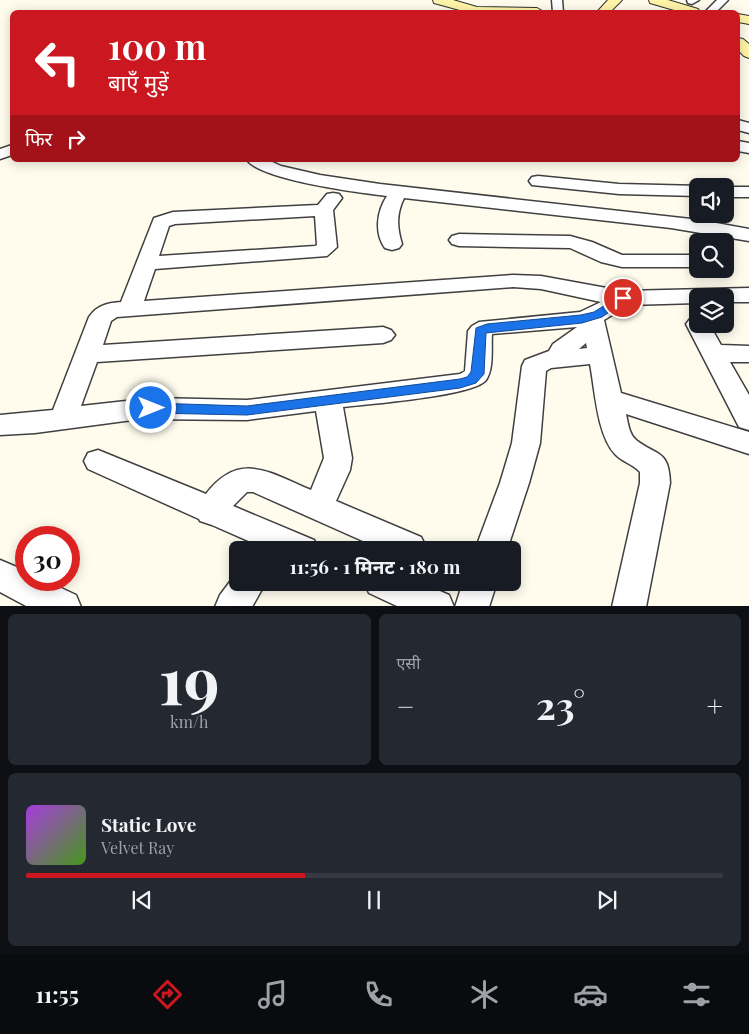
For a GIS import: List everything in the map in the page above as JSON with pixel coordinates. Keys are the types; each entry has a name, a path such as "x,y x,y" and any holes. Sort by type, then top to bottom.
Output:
{"street":[{"path":"439,0 473,10"},
{"path":"605,10 616,0"},
{"path":"655,0 691,6"},
{"path":"712,10 723,0"},
{"path":"740,44 749,53"},
{"path":"256,162 269,170 398,193 672,222 709,233"},
{"path":"538,181 619,189 689,191"},
{"path":"146,263 295,262 320,252 327,247 324,210 344,184"},
{"path":"734,192 749,192"},
{"path":"392,244 387,230 387,217 390,204 398,193"},
{"path":"131,308 161,222 167,218 324,210"},
{"path":"734,235 749,235"},
{"path":"459,240 570,242 587,245 612,259 622,261 689,261"},
{"path":"63,418 101,317 104,312 111,310 534,280 602,310"},
{"path":"0,426 164,407 221,411 247,410 471,380 477,374 480,331 487,328 582,319 602,310 683,296 749,295"},
{"path":"683,296 689,307"},
{"path":"602,310 601,355 616,432 624,447 645,458 655,469 655,484 629,606"},
{"path":"557,359 562,350 602,310"},
{"path":"704,333 749,420"},
{"path":"87,354 383,335"},
{"path":"715,353 749,354"},
{"path":"494,541 526,442 529,419 529,383 534,366 546,360 601,355"},
{"path":"609,399 749,443"},
{"path":"318,507 335,470 338,458 328,400"},
{"path":"98,461 271,541"},
{"path":"211,512 232,484 246,478 256,480 396,541"},
{"path":"0,575 64,606"},
{"path":"232,606 243,591"},
{"path":"402,591 437,606"},
{"path":"472,606 477,591"}],"route":[{"path":"151,408 164,407 221,411 247,410 460,383 471,380 477,374 478,338 480,331 487,328 582,319 598,314 623,298"}]}
